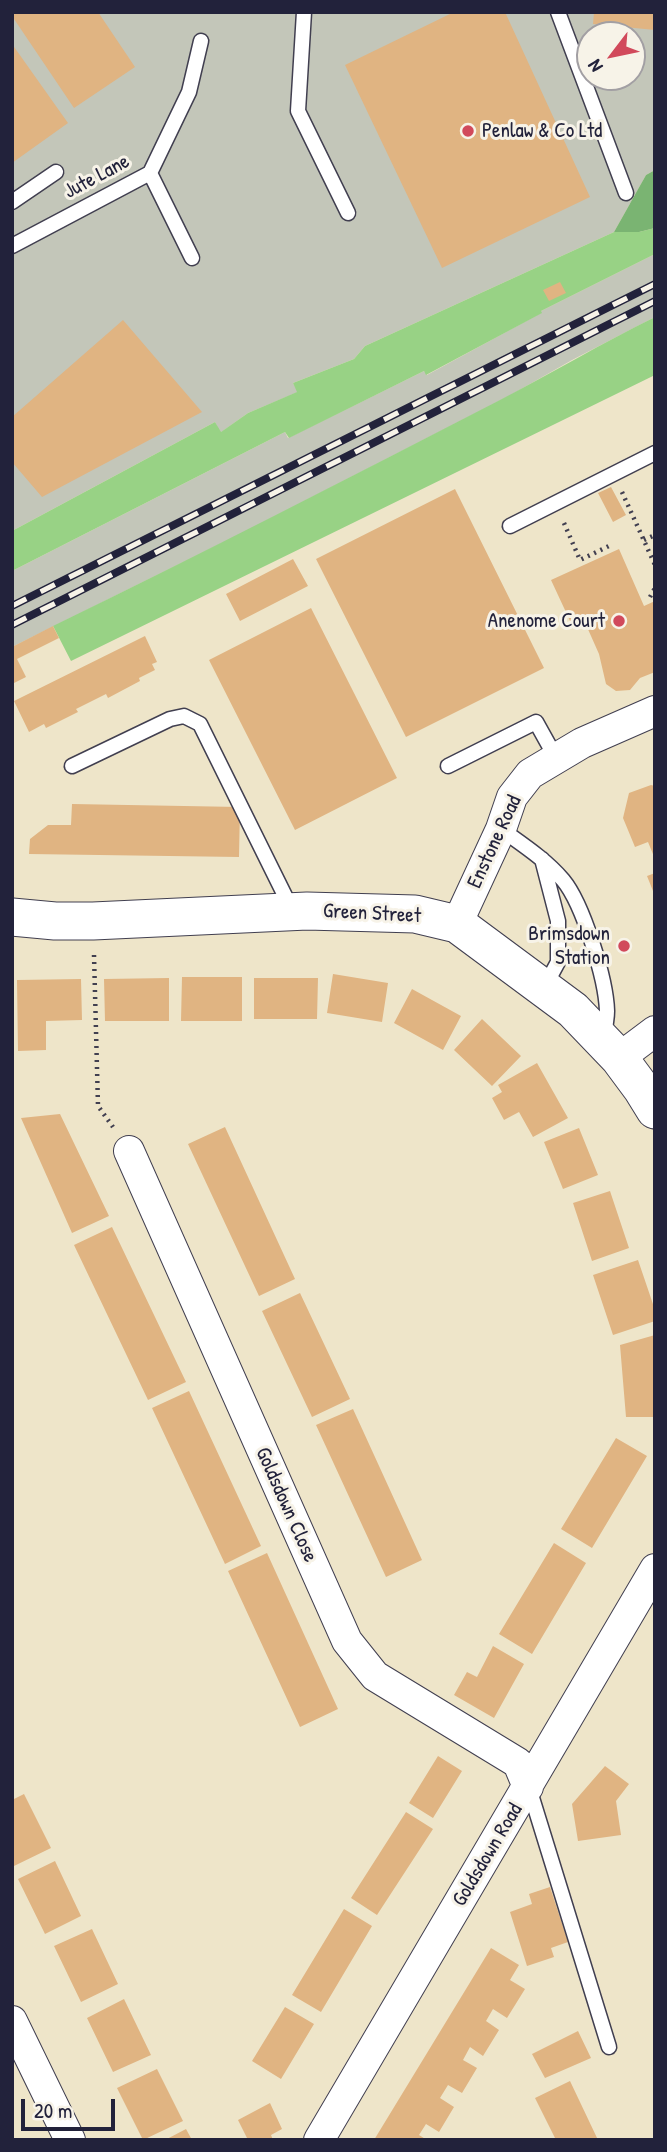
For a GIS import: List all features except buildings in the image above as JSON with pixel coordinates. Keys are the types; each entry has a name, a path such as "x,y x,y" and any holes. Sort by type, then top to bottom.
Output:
{"street":[{"name":"Enstone Road","path":"457,924 501,829 512,797 530,774 582,743 655,711"},
{"name":"Green Street","path":"12,916 55,921 292,912 415,914 457,924 573,1010 611,1049 655,1110"},
{"path":"611,1049 655,1031"},
{"name":"Goldsdown Close","path":"129,1151 347,1641 375,1676 518,1763 528,1787"},
{"name":"Goldsdown Road","path":"319,2140 655,1569"},
{"path":"12,2021 70,2140"}],"lane":[{"path":"304,12 298,111 348,212"},
{"path":"558,12 626,193"},
{"name":"Jute Lane","path":"12,246 150,173 189,92 201,41"},
{"path":"12,202 55,172"},
{"path":"150,173 192,258"},
{"path":"510,526 655,453"},
{"path":"72,765 170,719 184,716 200,724 292,912"},
{"path":"448,766 536,722 556,758"},
{"path":"501,829 542,858 565,882 592,943 602,977 611,1049"},
{"path":"542,858 558,921 558,962 544,988"},
{"path":"528,1787 609,2047"}],"path":[{"path":"614,473 655,565"},
{"path":"555,503 580,560 609,546"},
{"path":"644,540 655,535"},
{"path":"650,597 655,588"},
{"path":"93,920 99,1106 129,1151"}],"shaded area":[{"path":"12,12 655,12 655,170 646,175 614,232 365,346 354,359 293,383 298,392 248,413 220,433 215,422 12,531"},
{"path":"655,254 655,317 509,396 250,529 12,647 12,571 285,432 288,438 424,371 427,375 541,311"}],"green space":[{"path":"655,170 655,228 639,232 614,232 646,175"},
{"path":"655,228 655,254 541,311 542,313 426,375 424,371 289,438 285,432 12,571 12,531 215,422 221,432 248,413 297,392 293,383 354,359 365,346 614,232 639,232"},
{"path":"655,317 655,375 71,661 53,626 388,458"}],"railway":[{"path":"12,606 655,284"},
{"path":"12,625 655,301"}],"place":[{"name":"Penlaw & Co Ltd","path":"468,131"},
{"name":"Anenome Court","path":"619,621"},
{"name":"Brimsdown Station","path":"624,946"}]}
